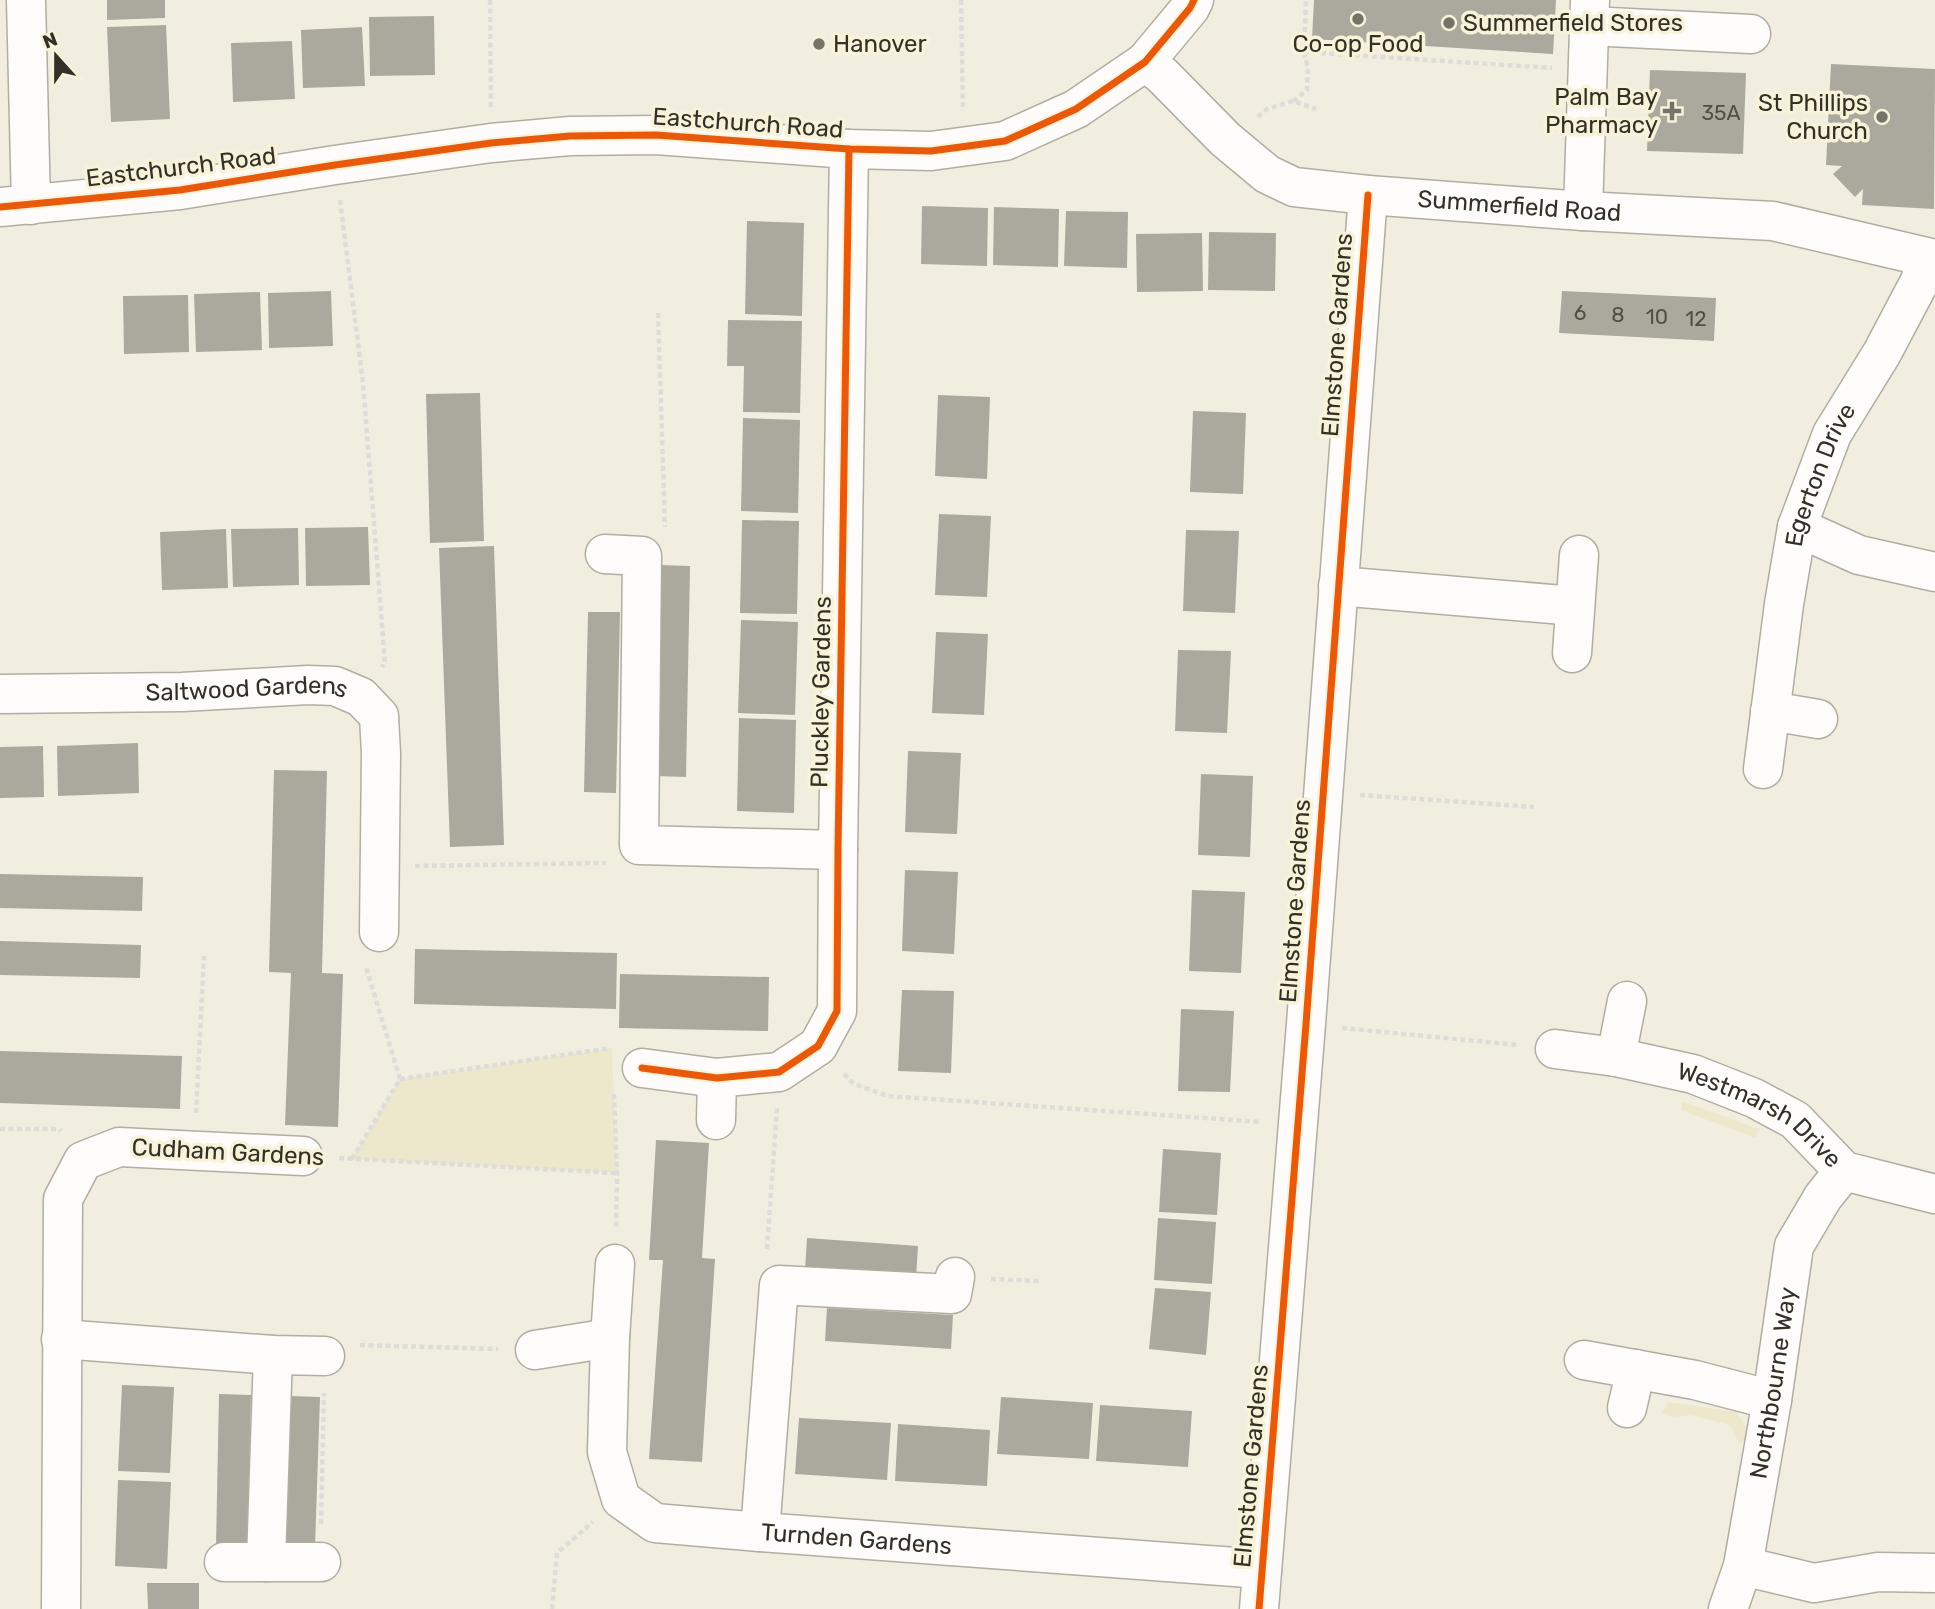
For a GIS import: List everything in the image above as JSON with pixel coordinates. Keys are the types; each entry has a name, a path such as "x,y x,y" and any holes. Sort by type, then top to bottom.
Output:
{"street":[{"path":"15,206 26,0"},
{"name":"Eastchurch Road","path":"15,206 180,190 491,143 570,136 656,135 849,149 932,151 1005,141 1076,109 1145,62 1194,0"},
{"path":"1583,211 1590,13 1751,34"},
{"name":"Summerfield Road","path":"1145,62 1162,75 1225,139 1267,174 1294,187 1583,211 1773,221 1930,258"},
{"name":"Pluckley Gardens","path":"628,1079 718,1078 779,1072 818,1046 837,1011 849,149"},
{"name":"Elmstone Gardens","path":"1259,1609 1368,195"},
{"name":"Egerton Drive","path":"1763,769 1784,604 1797,527 1832,434 1882,353 1930,258"},
{"path":"1797,527 1859,555 1935,572"},
{"path":"623,555 639,845 838,850"},
{"path":"1572,653 1579,555"},
{"path":"1338,586 1575,606"},
{"name":"Saltwood Gardens","path":"0,694 182,692 308,685 335,686 361,696 379,716 379,932"},
{"path":"1770,711 1818,719"},
{"path":"1616,1056 1627,1001"},
{"name":"Westmarsh Drive","path":"1555,1049 1616,1056 1693,1074 1754,1098 1795,1120 1844,1171 1935,1194"},
{"path":"716,1120 718,1078"},
{"name":"Cudham Gardens","path":"83,1161 119,1147 303,1156"},
{"path":"61,1609 63,1199 83,1161"},
{"name":"Northbourne Way","path":"1728,1609 1743,1566 1772,1399 1794,1246 1823,1197 1844,1171"},
{"path":"615,1264 607,1452 621,1499"},
{"path":"760,1532 779,1284 952,1294 955,1277"},
{"path":"535,1350 610,1338"},
{"path":"61,1339 274,1355 325,1356"},
{"path":"266,1562 274,1355"},
{"path":"1584,1360 1695,1380 1772,1399"},
{"path":"1627,1408 1636,1368"},
{"name":"Turnden Gardens","path":"621,1499 655,1523 1262,1569"},
{"path":"223,1562 321,1562"},
{"path":"1743,1566 1814,1583 1878,1572 1935,1573"}],"path":[{"path":"491,0 491,143"},
{"path":"961,0 963,147"},
{"path":"1225,139 1267,109 1293,101 1307,90 1308,68 1304,52 1306,0"},
{"path":"1304,52 1588,70"},
{"path":"1293,101 1316,109"},
{"path":"335,165 363,383 385,663 361,696"},
{"path":"623,555 664,545 666,516 658,313"},
{"path":"1322,793 1534,807"},
{"path":"379,867 613,863 639,845"},
{"path":"352,1159 400,1079 356,934 379,932"},
{"path":"194,1151 204,956"},
{"path":"1306,1024 1555,1049"},
{"path":"818,1046 854,1084 888,1096 1297,1125"},
{"path":"400,1079 612,1048 628,1079 617,1173 615,1264"},
{"path":"779,1072 765,1272 779,1284"},
{"path":"0,1129 59,1129 83,1161"},
{"path":"955,1277 1039,1281"},
{"path":"321,1562 326,1344 535,1350"},
{"path":"552,1609 557,1553 621,1499"}],"shaded area":[{"path":"612,1048 617,1173 352,1159 400,1079"},
{"path":"1682,1101 1759,1129 1756,1138 1681,1110"},
{"path":"1668,1402 1736,1412 1753,1437 1739,1443 1730,1425 1690,1415 1673,1417 1661,1414"}],"building":[{"path":"107,0 165,0 165,18 107,20"},
{"path":"1314,0 1556,0 1553,54 1312,39"},
{"path":"434,16 435,75 370,76 369,17"},
{"path":"166,25 170,119 111,122 107,27"},
{"path":"362,27 365,86 303,88 301,30"},
{"path":"292,41 295,99 233,102 231,43"},
{"name":"St Phillips Church","path":"1831,64 1935,69 1934,209 1862,205 1863,189 1855,197 1833,174 1842,166 1826,165"},
{"path":"1650,70 1746,73 1743,154 1647,151"},
{"path":"922,206 988,208 987,266 921,264"},
{"path":"994,207 1059,209 1058,267 993,265"},
{"path":"1066,211 1128,212 1127,268 1064,266"},
{"path":"747,221 804,223 802,316 745,314"},
{"path":"1209,232 1276,233 1275,291 1208,290"},
{"path":"1202,233 1203,291 1137,292 1136,234"},
{"path":"331,291 333,346 269,348 268,293"},
{"path":"1562,291 1716,298 1714,341 1559,333"},
{"path":"260,292 262,350 196,352 194,294"},
{"path":"188,295 189,352 124,354 123,296"},
{"path":"728,320 802,321 800,413 743,412 744,366 727,366"},
{"path":"480,393 484,541 430,543 426,394"},
{"path":"938,395 990,397 987,479 935,476"},
{"path":"1193,411 1246,413 1243,494 1190,492"},
{"path":"743,418 800,420 798,513 741,511"},
{"path":"939,514 991,516 987,597 935,595"},
{"path":"742,520 799,521 797,614 740,613"},
{"path":"368,527 370,585 306,586 305,528"},
{"path":"298,528 299,585 233,587 231,529"},
{"path":"226,529 228,588 162,590 160,532"},
{"path":"1186,530 1239,531 1235,613 1183,611"},
{"path":"494,546 504,845 450,847 439,548"},
{"path":"659,565 690,566 686,777 655,776"},
{"path":"588,612 620,612 616,793 584,792"},
{"path":"741,620 798,622 795,715 738,713"},
{"path":"936,632 988,634 984,715 932,713"},
{"path":"1178,650 1231,651 1227,733 1175,731"},
{"path":"739,718 796,720 794,813 737,811"},
{"path":"138,743 139,793 58,796 57,746"},
{"path":"43,746 44,797 0,798 0,747"},
{"path":"908,751 961,753 957,834 905,832"},
{"path":"274,770 327,771 322,973 343,974 338,1127 285,1125 291,973 269,972"},
{"path":"1201,774 1253,776 1250,857 1198,855"},
{"path":"905,870 958,872 954,954 902,951"},
{"path":"0,874 143,877 142,911 0,908"},
{"path":"1192,890 1245,892 1241,973 1189,971"},
{"path":"0,941 141,945 140,978 0,975"},
{"path":"415,949 617,953 616,1009 414,1004"},
{"path":"620,974 769,977 768,1031 619,1028"},
{"path":"902,990 954,991 951,1073 898,1071"},
{"path":"1181,1009 1234,1011 1230,1092 1178,1091"},
{"path":"0,1051 182,1056 180,1109 0,1103"},
{"path":"656,1140 709,1143 702,1258 715,1259 702,1462 649,1459 663,1260 649,1260"},
{"path":"1163,1149 1221,1153 1217,1215 1159,1212"},
{"path":"1158,1218 1216,1222 1212,1284 1154,1280"},
{"path":"807,1238 918,1246 916,1278 805,1270"},
{"path":"1155,1288 1211,1292 1206,1355 1149,1349"},
{"path":"827,1308 953,1315 951,1349 825,1341"},
{"path":"122,1385 174,1387 170,1473 118,1471"},
{"path":"219,1394 251,1395 247,1547 216,1546"},
{"path":"290,1396 320,1397 315,1547 285,1546"},
{"path":"1001,1397 1093,1403 1089,1459 997,1454"},
{"path":"1100,1405 1192,1411 1188,1467 1096,1461"},
{"path":"799,1418 891,1423 887,1480 795,1474"},
{"path":"898,1424 990,1430 987,1486 895,1481"},
{"path":"118,1480 171,1482 167,1569 115,1566"},
{"path":"147,1583 199,1583 199,1609 148,1609"}],"cycle path":[{"path":"0,207 180,190 491,143 570,136 656,135 849,149 931,151 1005,141 1076,109 1145,62 1194,0"},
{"path":"642,1068 717,1078 779,1072 818,1046 837,1011 849,149"},
{"path":"1259,1609 1368,195"}],"place":[{"name":"Co-op Food","path":"1358,19"},
{"name":"Summerfield Stores","path":"1449,23"},
{"name":"Hanover","path":"819,44"},
{"name":"Palm Bay Pharmacy","path":"1672,111"},
{"name":"St Phillips Church","path":"1882,117"}]}
